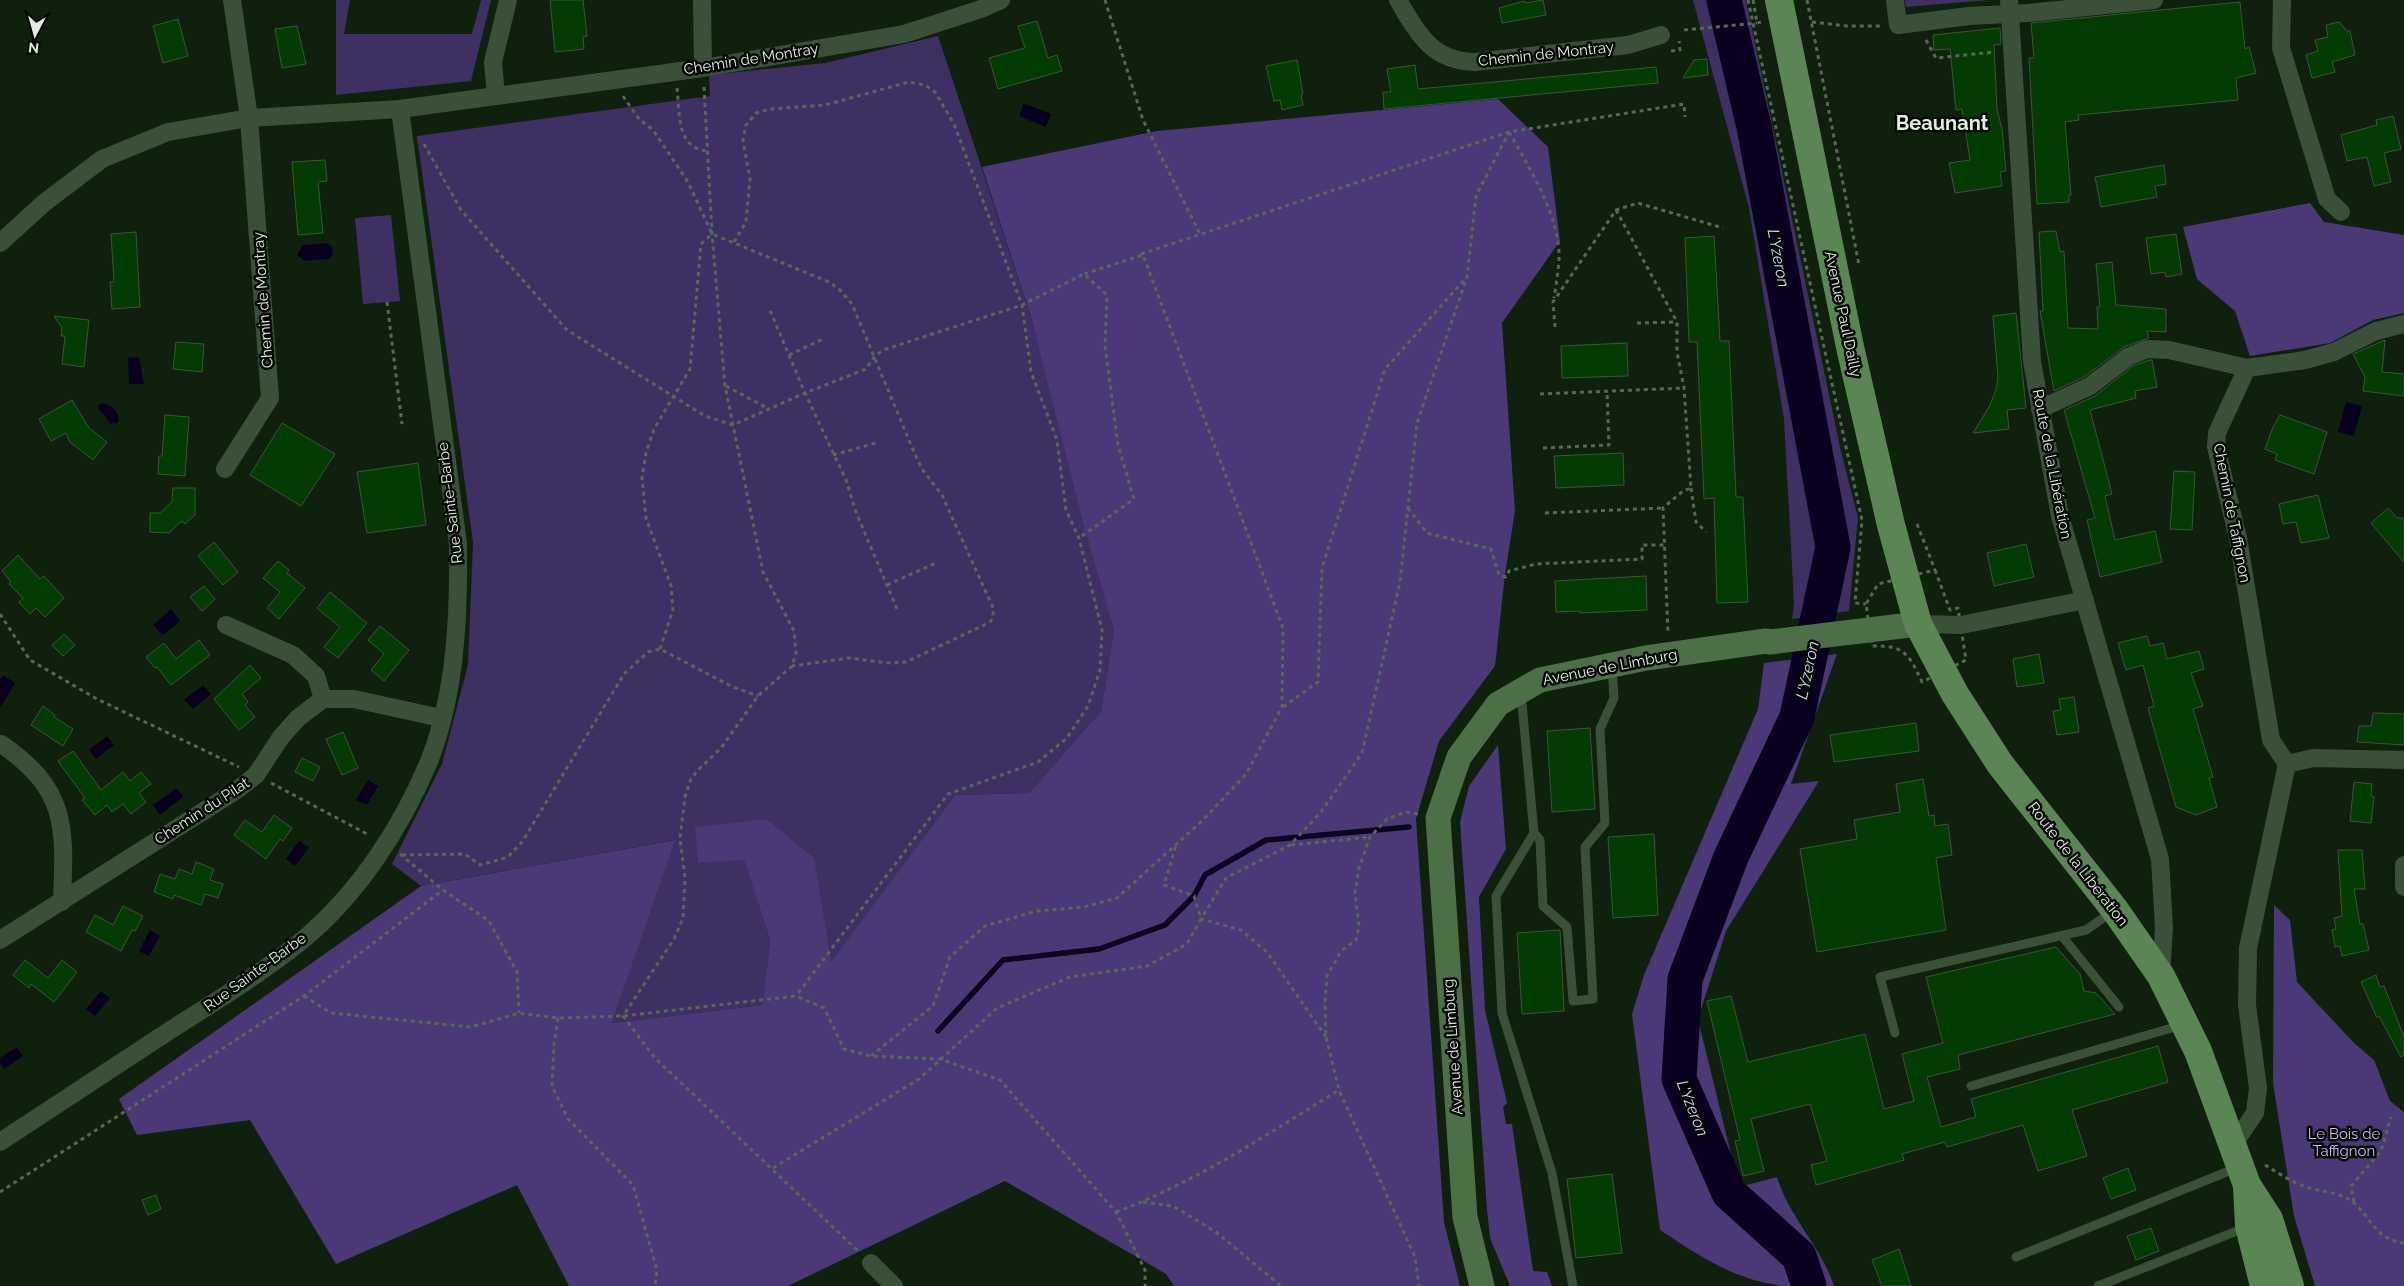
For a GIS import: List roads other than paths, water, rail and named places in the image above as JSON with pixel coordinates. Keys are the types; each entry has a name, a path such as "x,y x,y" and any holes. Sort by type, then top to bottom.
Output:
{"main road":[{"name":"Avenue Paul Dailly","path":"1779,0 1850,347 1891,525 1918,624"},
{"name":"Route de la Libération","path":"1918,624 1955,694 2000,764 2115,910 2161,976 2198,1051 2240,1165 2269,1219 2290,1286"},
{"name":"Route de la Libération","path":"2240,1165 2249,1226 2264,1286"}],"street":[{"name":"Chemin de Montray","path":"225,469 270,398 249,118 232,0"},
{"path":"496,96 493,62 508,0"},
{"path":"702,0 703,68"},
{"name":"Chemin de Montray","path":"0,243 44,203 102,159 168,132 249,118 400,109 703,68 904,34 981,9 1001,0"},
{"name":"Chemin de Montray","path":"1398,0 1414,27 1434,50 1447,58 1461,62 1628,45 1661,36"},
{"path":"1895,0 1898,24 1969,16 2009,7 2028,13 2154,0"},
{"path":"2282,0 2281,48 2327,199 2341,212"},
{"name":"Route de la Libération","path":"2009,7 2031,343 2040,409 2060,516 2160,860 2164,928 2161,976"},
{"name":"Rue Sainte-Barbe","path":"0,1142 239,986 300,942 365,874 409,802 430,758 441,718 455,652 459,609 458,544 400,109"},
{"path":"2040,409 2090,386 2128,357 2148,349 2169,350 2247,368 2305,360 2334,352 2376,331 2404,324"},
{"name":"Chemin de Taffignon","path":"2247,368 2217,432 2216,447 2238,538 2271,740 2287,764"},
{"name":"Avenue de Limburg","path":"1482,1286 1464,1217 1438,818 1458,757 1498,704 1540,680 1612,665 1766,641 1918,624 1961,625 2085,600"},
{"path":"226,625 293,655 316,676 324,699 354,699 441,718"},
{"name":"Chemin du Pilat","path":"0,940 237,790 256,775 281,737 293,724 324,699"},
{"path":"1,744 19,757 41,778 57,807 64,841 62,902"},
{"path":"2240,1165 2255,1113 2258,1088 2247,1005 2248,948 2287,764 2313,758 2404,760"},
{"path":"2404,865 2404,887"},
{"path":"871,1264 894,1286"}],"lane":[{"path":"1521,691 1534,833 1540,840 1543,906 1567,927 1573,1001 1593,999 1585,847 1605,823 1600,730 1614,698 1612,665"},
{"path":"1534,833 1496,896 1502,1013 1552,1173 1573,1286"},
{"path":"1895,1033 1880,977 2086,930 2115,910"},
{"path":"2062,936 2119,1007"},
{"path":"1971,1086 2185,1024"},
{"path":"2016,1257 2240,1165"},
{"path":"2098,1286 2249,1226"}],"waterway":[{"name":"L'Yzeron","path":"1724,0 1754,127 1833,547 1797,717 1731,857 1685,979 1679,1079 1729,1193 1799,1256 1809,1286"},
{"path":"938,1031 1003,960 1099,949 1165,925 1194,896 1205,875 1266,840 1409,827"}],"district":[{"name":"Beaunant","path":"1942,123"}],"park label":[{"name":"Le Bois de Taffignon","path":"2344,1142"}]}
